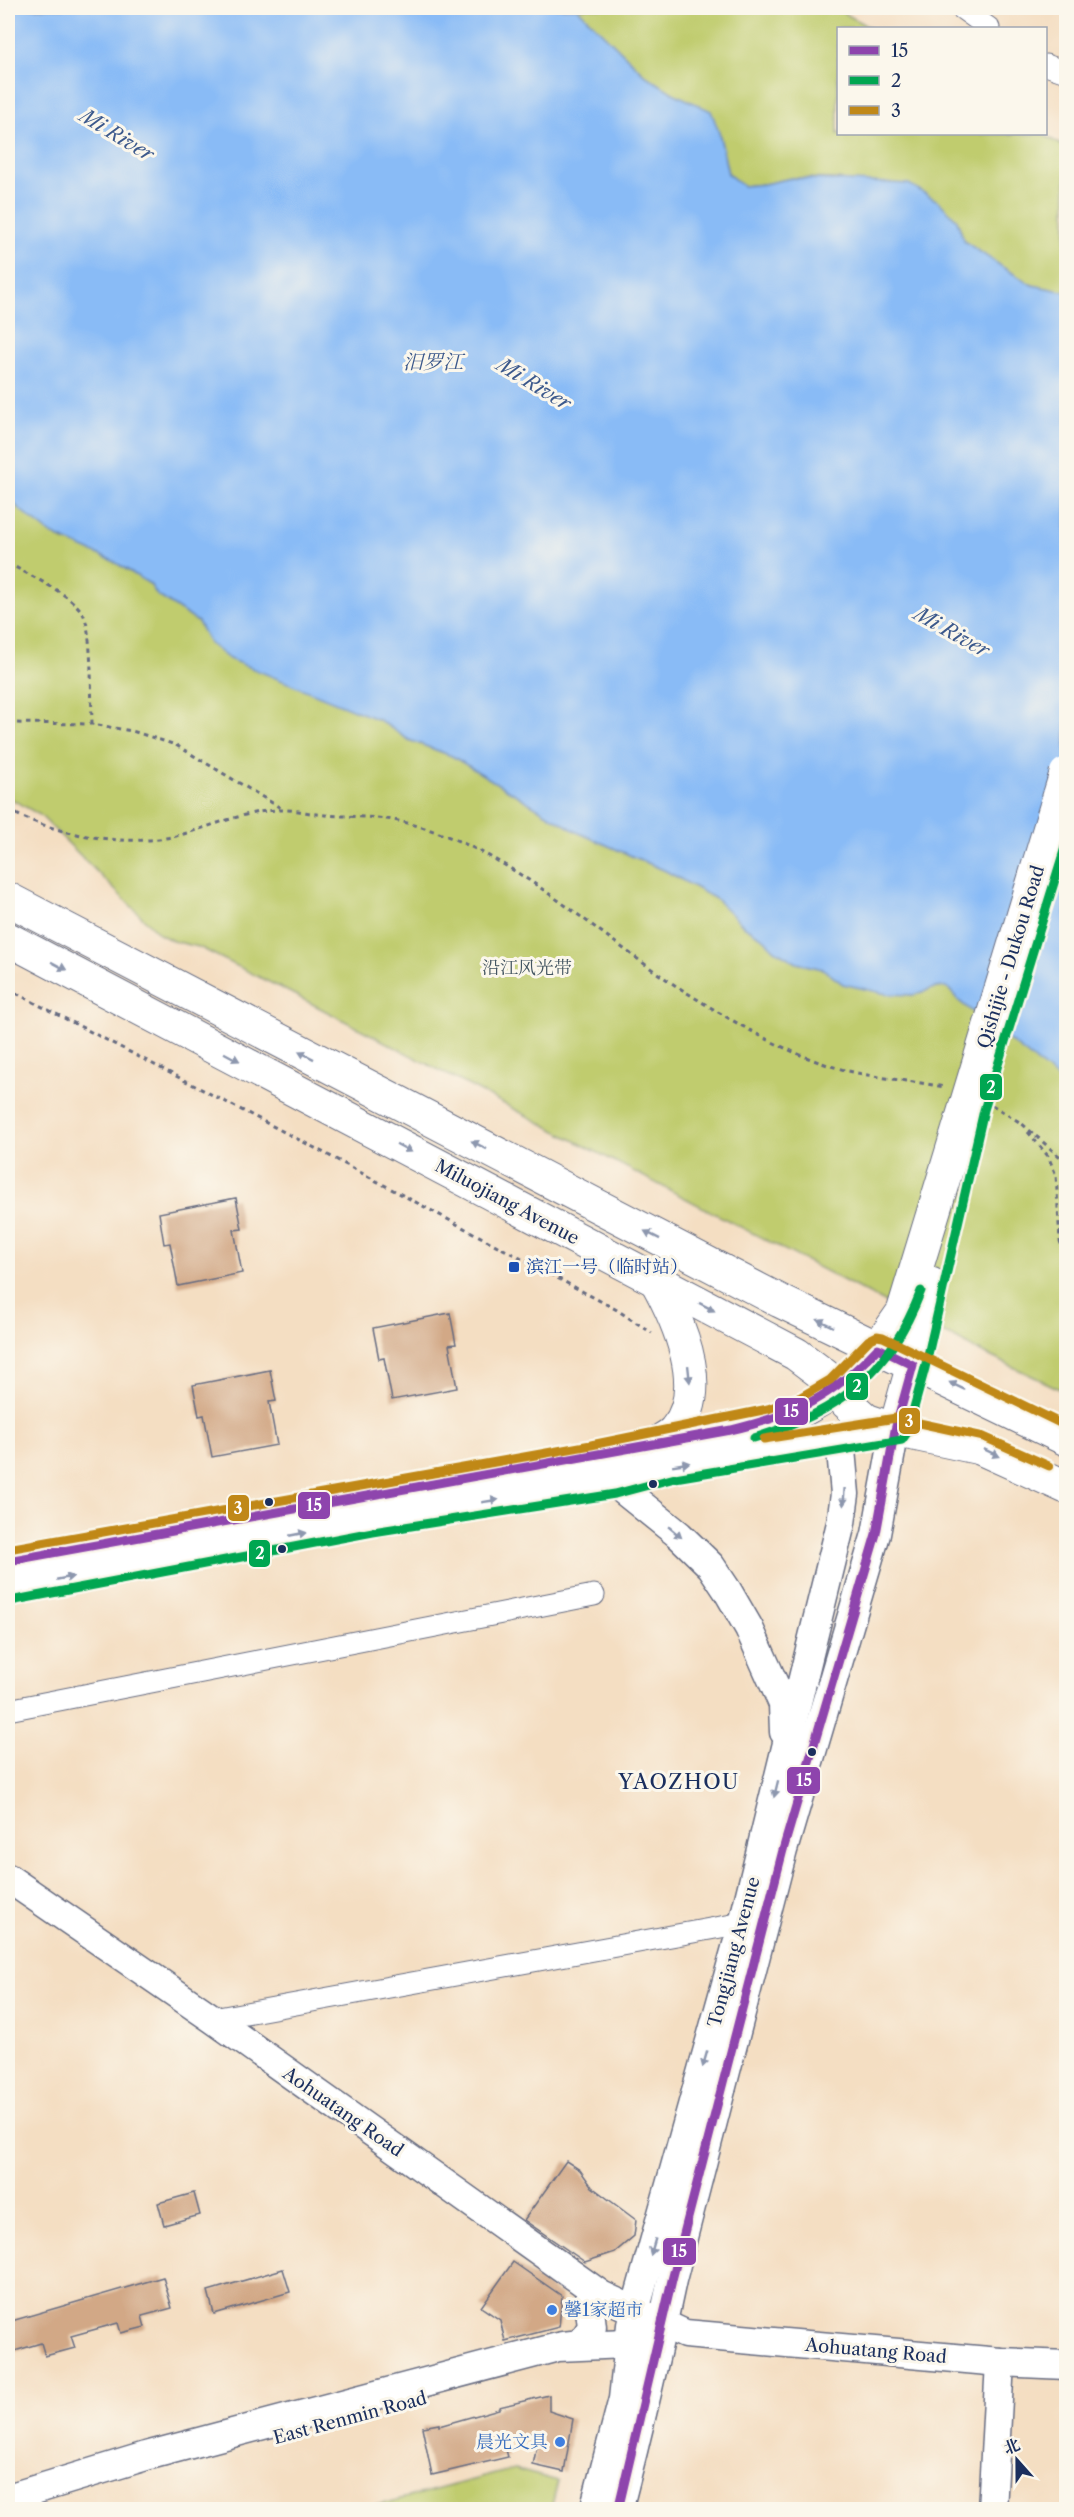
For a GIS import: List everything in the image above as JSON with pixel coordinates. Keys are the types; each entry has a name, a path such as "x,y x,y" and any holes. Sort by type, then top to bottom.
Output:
{"main road":[{"name":"Qishijie - Dukou Road","path":"970,1101 1066,774"},
{"path":"8,1562 654,1445 771,1421 806,1407 837,1390 878,1348 892,1331 903,1312 1066,805"},
{"name":"Miluojiang Avenue","path":"8,899 780,1301 1066,1439"},
{"name":"Miluojiang Avenue","path":"8,939 796,1354 824,1375 858,1415 866,1420 895,1430 980,1448 1066,1487"},
{"name":"Tongjiang Avenue","path":"895,1430 913,1365 970,1101"},
{"path":"654,1445 676,1430 687,1411 691,1392 689,1368 674,1314 656,1280"},
{"name":"Tongjiang Avenue","path":"837,1390 835,1413 840,1439"},
{"path":"8,1589 371,1520 613,1482 672,1466 895,1430"}],"street":[{"path":"961,8 988,27"},
{"path":"1047,65 1066,72"},
{"name":"Tongjiang Avenue","path":"753,1926 783,1850 876,1534 895,1430"},
{"name":"Tongjiang Avenue","path":"618,2510 648,2397 652,2339 753,1926 784,1755 841,1523 845,1494 840,1439"},
{"path":"613,1482 679,1535 711,1566 727,1590 749,1628 783,1704 784,1755"},
{"path":"8,1710 594,1595"},
{"name":"Aohuatang Road","path":"8,1878 213,2019 601,2295 652,2339 1000,2368 1066,2365"},
{"path":"8,1897 589,2301 652,2339"},
{"path":"213,2019 753,1926"},
{"path":"558,2347 580,2344 592,2327 589,2301"},
{"name":"Tongjiang Avenue","path":"594,2510 622,2399 652,2339"},
{"name":"East Renmin Road","path":"8,2498 146,2456 558,2347 652,2339"},
{"name":"East Renmin Road","path":"25,2510 148,2472 652,2339"},
{"path":"992,2510 1000,2368 1066,2378"}],"path":[{"path":"8,563 67,598 82,612 87,629 92,724"},
{"path":"8,722 92,724 132,731 176,745 284,810"},
{"path":"8,810 24,819 82,836 138,840 172,837 245,815 284,810 322,815 366,816 407,823 445,834 476,849 531,884 690,995 753,1032 807,1057 852,1072 970,1101 1021,1123 1066,1162"},
{"path":"8,989 324,1152 617,1310 656,1336"},
{"path":"1021,1123 1048,1156 1056,1175 1060,1241 1066,1258"}],"green space":[{"path":"577,8 836,8 868,27 837,27 837,135 1045,135 1066,148 1066,292 1032,285 1004,268 964,241 957,220 839,179 792,178 743,186 728,174 719,132 673,93 646,76"},
{"name":"沿江风光带","path":"8,496 29,517 63,541 82,546 113,561 150,584 157,595 198,622 210,644 379,720 409,740 452,756 577,832 666,871 716,899 745,927 762,937 775,950 797,963 823,969 843,984 913,995 934,988 947,987 959,1001 1066,1085 1066,1392 977,1350 293,994 199,947 173,941 159,934 40,815 8,797"},
{"path":"514,2469 558,2481 551,2509 363,2509"}],"water":[{"name":"汨罗江","path":"8,8 450,8 472,12 478,8 577,8 646,76 673,93 711,111 719,132 728,174 743,186 792,178 909,184 938,201 957,220 964,241 1032,285 1066,292 1066,1085 959,1001 947,987 934,988 913,995 887,994 843,984 823,969 797,963 775,950 762,937 745,927 716,899 666,871 577,832 452,756 409,740 379,720 229,659 210,644 198,622 157,595 150,584 113,561 51,534 19,509 8,496"}],"building":[{"path":"236,1198 242,1229 234,1230 242,1273 178,1286 170,1243 164,1244 159,1213"},
{"path":"450,1313 456,1344 449,1345 457,1388 392,1400 384,1358 379,1359 373,1328"},
{"path":"270,1370 276,1401 269,1402 277,1445 212,1457 204,1415 199,1416 193,1385"},
{"path":"566,2161 580,2170 592,2187 636,2220 634,2236 615,2252 585,2262 524,2220"},
{"path":"194,2193 200,2215 164,2225 158,2203"},
{"path":"513,2262 562,2296 559,2327 505,2341 500,2320 481,2307"},
{"path":"283,2269 290,2292 214,2314 208,2291"},
{"path":"163,2277 172,2308 142,2316 145,2327 121,2333 118,2323 71,2336 75,2348 45,2356 41,2343 8,2353 8,2322"},
{"path":"549,2395 549,2411 573,2419 564,2472 533,2465 540,2431 503,2439 508,2457 432,2475 422,2427 439,2424 439,2426 499,2409 499,2407"}],"transit line":[{"name":"2","path":"10,1601 373,1532 615,1494 675,1478 902,1440 907,1433 925,1368 984,1110 1066,844"},
{"name":"2","path":"754,1438 811,1416 857,1386 893,1345 908,1320 921,1291"},
{"name":"3","path":"8,1549 591,1445 768,1409 801,1397 830,1380 869,1340 877,1336 1066,1426"},
{"name":"15","path":"8,1561 731,1430 775,1417 812,1402 844,1380 878,1348 913,1365 895,1430 876,1534 783,1850 672,2280 618,2510"},
{"name":"3","path":"764,1439 896,1418 984,1437 1049,1466"}],"place":[{"name":"滨江一号（临时站）","path":"514,1267"},
{"name":"馨1家超市","path":"552,2310"},
{"name":"晨光文具","path":"560,2442"}],"district":[{"name":"YAOZHOU","path":"679,1782"}],"water label":[{"name":"Mi River","path":"117,135"},
{"name":"Mi River","path":"534,384"},
{"name":"Mi River","path":"952,632"}]}
